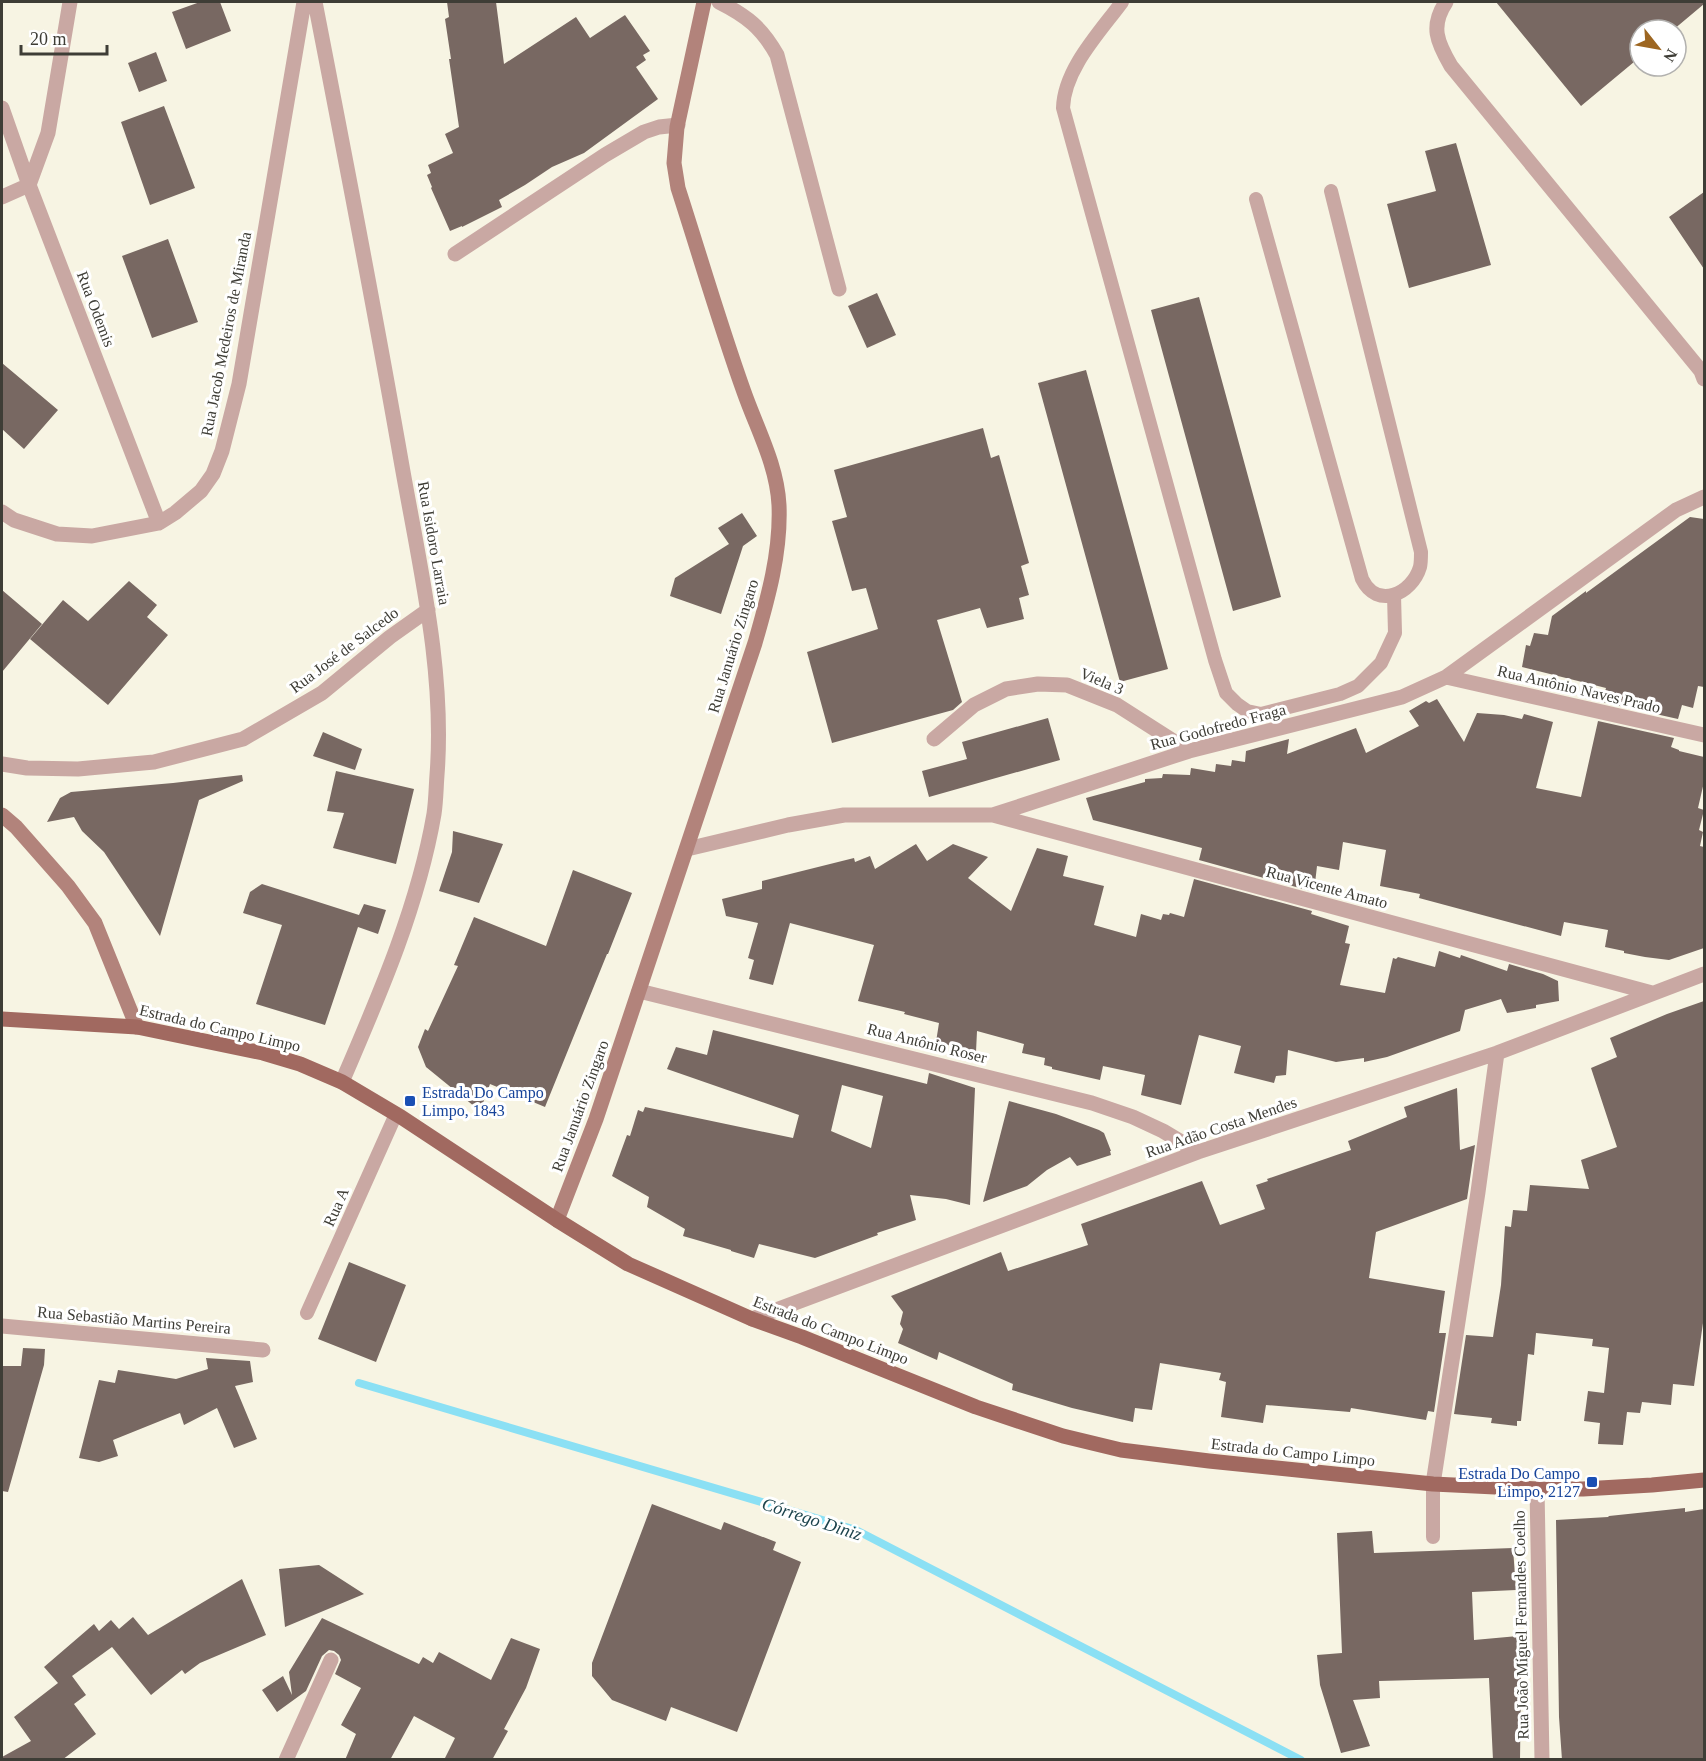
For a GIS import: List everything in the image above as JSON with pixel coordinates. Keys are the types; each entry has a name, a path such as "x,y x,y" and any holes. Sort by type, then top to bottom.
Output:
{"main road":[{"name":"Estrada do Campo Limpo","path":"2,1018 137,1027 263,1053 300,1064 342,1082 396,1114 628,1264 752,1319 813,1341 976,1407 1063,1436 1121,1450 1433,1484 1537,1490 1652,1485 1704,1480"}],"street":[{"path":"2,197 29,185 48,133 70,2"},
{"name":"Rua Jacob Medeiros de Miranda","path":"2,513 14,520 57,534 92,536 159,523 201,491 213,474 222,451 238,384 304,2"},
{"name":"Rua Isidoro Larraia","path":"315,2 360,229 428,610 437,698 439,752 434,813 414,899 373,1009 342,1082"},
{"name":"Rua Januário Zingaro","path":"557,1220 596,1119 755,643 774,570 779,534 779,503 768,452 744,392 678,188 674,163 678,124 704,2"},
{"path":"719,2 756,25 768,39 777,56 839,289"},
{"path":"1446,2 1439,12 1436,30 1439,46 1451,66 1701,371 1704,379"},
{"name":"Rua Odemis","path":"2,108 29,185 159,523"},
{"path":"455,254 644,132 678,124"},
{"name":"Rua Godofredo Fraga","path":"687,849 788,825 844,815 993,815 1189,751 1402,697 1446,677 1677,510 1704,497"},
{"name":"Rua José de Salcedo","path":"2,764 27,768 78,769 154,762 243,739 322,693 390,637 428,610"},
{"name":"Rua Antônio Naves Prado","path":"1446,677 1704,735"},
{"name":"Viela 3","path":"934,739 974,705 1006,689 1038,684 1066,685 1117,705 1189,751"},
{"path":"2,815 16,827 68,886 95,923 137,1027"},
{"name":"Rua Vicente Amato","path":"993,815 1652,993"},
{"name":"Rua Adão Costa Mendes","path":"752,1319 1198,1152 1497,1053 1704,974"},
{"name":"Rua Antônio Roser","path":"639,991 1092,1103 1133,1117 1163,1131 1198,1152"},
{"path":"1433,1484 1497,1053"},
{"name":"Rua Sebastião Martins Pereira","path":"2,1326 263,1350"},
{"path":"1704,1472 1704,1480"},
{"name":"Rua João Miguel Fernandes Coelho","path":"1537,1490 1542,1760"},
{"path":"289,1758 331,1660"}],"lane":[{"path":"1122,2 1074,69 1064,95 1064,108 1226,693 1246,711 1261,714 1340,694 1358,687 1381,663 1395,633 1394,595"},
{"path":"1256,199 1362,579 1366,588 1375,595 1386,597 1394,595 1412,582 1420,566 1421,552 1331,191"},
{"name":"Rua A","path":"307,1313 396,1114"},
{"path":"1433,1484 1433,1537"}],"building":[{"path":"200,2 220,2 231,31 186,49 172,12"},
{"path":"447,2 496,2 504,64 576,17 590,38 625,15 650,51 643,55 646,60 636,67 658,99 584,153 552,167 499,200 502,207 450,231 427,175 431,173 428,165 453,153 445,134 459,127 445,19 449,17"},
{"path":"1496,2 1704,2 1687,18 1628,18 1628,67 1581,106"},
{"path":"156,52 167,81 139,92 128,63"},
{"path":"164,106 195,188 150,205 121,122"},
{"path":"1456,143 1491,265 1409,288 1387,204 1436,191 1425,151"},
{"path":"1704,192 1704,269 1669,217"},
{"path":"168,239 198,322 152,338 122,256"},
{"path":"877,293 896,335 867,348 848,306"},
{"path":"1199,297 1281,597 1233,611 1151,310"},
{"path":"2,363 58,410 24,449 2,429"},
{"path":"1086,370 1168,669 1120,682 1038,383"},
{"path":"983,428 991,458 999,455 1029,563 1021,566 1029,595 1019,598 1024,619 987,628 980,608 937,620 962,702 953,710 832,743 807,652 878,629 866,588 852,591 832,521 847,517 834,470"},
{"path":"742,513 757,536 743,546 721,614 670,596 675,578 729,544 718,528"},
{"path":"1690,517 1704,519 1704,687 1698,686 1693,708 1682,705 1678,719 1602,702 1606,688 1522,667 1526,645 1530,646 1534,633 1548,635 1552,616"},
{"path":"129,581 157,605 147,617 168,635 108,705 30,639 63,600 88,621"},
{"path":"2,590 42,624 2,672"},
{"path":"1437,699 1464,742 1477,713 1522,719 1524,714 1553,722 1536,788 1581,797 1598,721 1674,738 1671,747 1704,757 1704,782 1698,808 1704,810 1699,830 1703,832 1700,846 1704,847 1704,948 1669,960 1645,957 1605,947 1608,930 1564,922 1561,936 1419,898 1420,894 1380,886 1386,850 1343,842 1339,870 1317,866 1314,892 1199,860 1202,848 1093,820 1086,798 1145,782 1145,779 1162,778 1163,774 1190,775 1191,768 1215,772 1216,764 1231,766 1232,760 1245,762 1246,751 1289,739 1287,754 1356,728 1366,753 1419,726 1409,711 1426,701 1429,703"},
{"path":"1048,718 1060,760 929,797 922,771 967,759 962,742"},
{"path":"323,732 362,749 355,770 313,756"},
{"path":"336,771 414,789 396,864 333,848 344,813 327,811"},
{"path":"242,775 243,781 199,800 160,936 104,852 82,831 74,817 47,822 60,798 71,792"},
{"path":"453,831 503,844 479,903 439,891 452,852"},
{"path":"916,844 927,861 953,844 988,857 968,878 1011,911 1037,848 1068,856 1063,876 1104,886 1094,925 1136,937 1141,914 1161,920 1163,914 1169,915 1170,913 1184,917 1194,879 1312,911 1311,914 1349,926 1345,943 1350,944 1340,985 1385,993 1393,958 1398,957 1435,967 1439,951 1460,958 1461,955 1507,971 1509,964 1543,974 1558,981 1559,1001 1507,1013 1501,999 1465,1010 1460,1031 1387,1057 1364,1062 1364,1058 1336,1062 1288,1050 1286,1075 1276,1076 1274,1083 1234,1073 1241,1046 1199,1035 1181,1105 1141,1095 1145,1075 1103,1066 1100,1080 1052,1069 1044,1065 1045,1058 1022,1053 1024,1044 977,1031 976,1052 936,1042 939,1023 858,1001 874,945 790,923 773,985 749,979 754,960 748,958 758,923 726,916 722,899 762,889 762,881 854,858 855,862 870,856 875,869"},
{"path":"573,870 632,893 545,1107 490,1084 480,1111 426,1067 418,1047 425,1029 428,1031 458,966 454,965 474,917 546,946"},
{"path":"262,884 359,915 364,904 386,910 378,934 358,927 325,1025 256,1004 282,925 243,913 250,892"},
{"path":"1704,1001 1704,1316 1694,1386 1673,1384 1671,1405 1642,1402 1640,1413 1627,1412 1623,1445 1598,1444 1600,1423 1584,1421 1588,1391 1604,1393 1609,1348 1592,1346 1593,1339 1536,1333 1534,1355 1528,1354 1521,1421 1517,1421 1517,1426 1491,1423 1492,1418 1454,1414 1466,1335 1493,1337 1501,1285 1505,1226 1511,1227 1513,1210 1527,1211 1530,1185 1589,1189 1581,1160 1617,1147 1591,1068 1617,1057 1610,1038"},
{"path":"713,1030 927,1084 929,1073 975,1088 970,1205 946,1199 910,1195 916,1220 815,1258 759,1244 754,1258 683,1236 685,1229 647,1207 649,1197 612,1176 627,1135 630,1136 638,1110 643,1112 645,1107 793,1138 799,1115 667,1069 676,1047 707,1055","holes":["842,1085 883,1096 871,1148 831,1131"]},
{"path":"1457,1088 1460,1150 1475,1145 1467,1199 1376,1232 1369,1278 1445,1291 1439,1333 1446,1333 1434,1412 1428,1411 1426,1420 1351,1408 1350,1412 1266,1405 1263,1423 1221,1417 1226,1382 1219,1380 1221,1373 1160,1363 1152,1410 1135,1408 1133,1422 1072,1408 1012,1390 1013,1384 939,1352 937,1360 898,1343 903,1329 900,1324 903,1312 891,1296 1001,1252 1008,1271 1088,1245 1081,1224 1202,1181 1220,1225 1265,1209 1256,1185 1268,1181 1267,1179 1351,1150 1348,1141 1407,1117 1404,1107"},
{"path":"1009,1101 1056,1114 1099,1130 1104,1133 1111,1155 1077,1166 1070,1157 1047,1170 1027,1186 983,1202"},
{"path":"349,1262 406,1285 376,1362 318,1339"},
{"path":"23,1348 45,1349 44,1365 8,1492 2,1491 2,1366 21,1366"},
{"path":"206,1358 250,1361 253,1382 235,1386 257,1439 234,1448 217,1408 184,1425 180,1413 113,1440 118,1456 99,1462 79,1458 99,1380 115,1383 118,1370 176,1379 208,1369"},
{"path":"652,1504 721,1530 724,1522 776,1542 773,1550 801,1562 737,1732 671,1707 666,1721 612,1700 592,1676 592,1663"},
{"path":"1685,1508 1685,1512 1704,1509 1704,1760 1562,1760 1559,1717 1556,1520 1608,1517"},
{"path":"1372,1531 1374,1553 1513,1548 1516,1590 1472,1592 1474,1640 1518,1636 1521,1680 1520,1760 1493,1760 1489,1678 1379,1681 1380,1698 1353,1700 1370,1746 1341,1753 1320,1685 1317,1655 1342,1653 1337,1533"},
{"path":"319,1565 364,1594 285,1627 279,1569"},
{"path":"242,1579 266,1635 200,1663 185,1674 182,1670 151,1695 112,1647 72,1676 86,1695 74,1704 96,1734 62,1760 2,1760 2,1757 31,1741 14,1717 58,1683 44,1667 94,1624 99,1631 111,1620 119,1629 133,1617 148,1635"},
{"path":"322,1618 419,1664 423,1657 433,1663 439,1652 491,1680 511,1638 540,1649 526,1688 504,1729 508,1731 492,1760 444,1760 455,1738 414,1716 390,1760 345,1760 356,1734 341,1725 361,1688 335,1674 341,1660 334,1651 329,1650 322,1656 306,1691 277,1712 262,1690 283,1676 292,1695 289,1672"}],"waterway":[{"name":"Córrego Diniz","path":"359,1383 856,1530 1301,1760"}],"place":[{"name":"Estrada Do Campo Limpo, 1843","path":"410,1101"},
{"name":"Estrada Do Campo Limpo, 2127","path":"1592,1482"}]}
